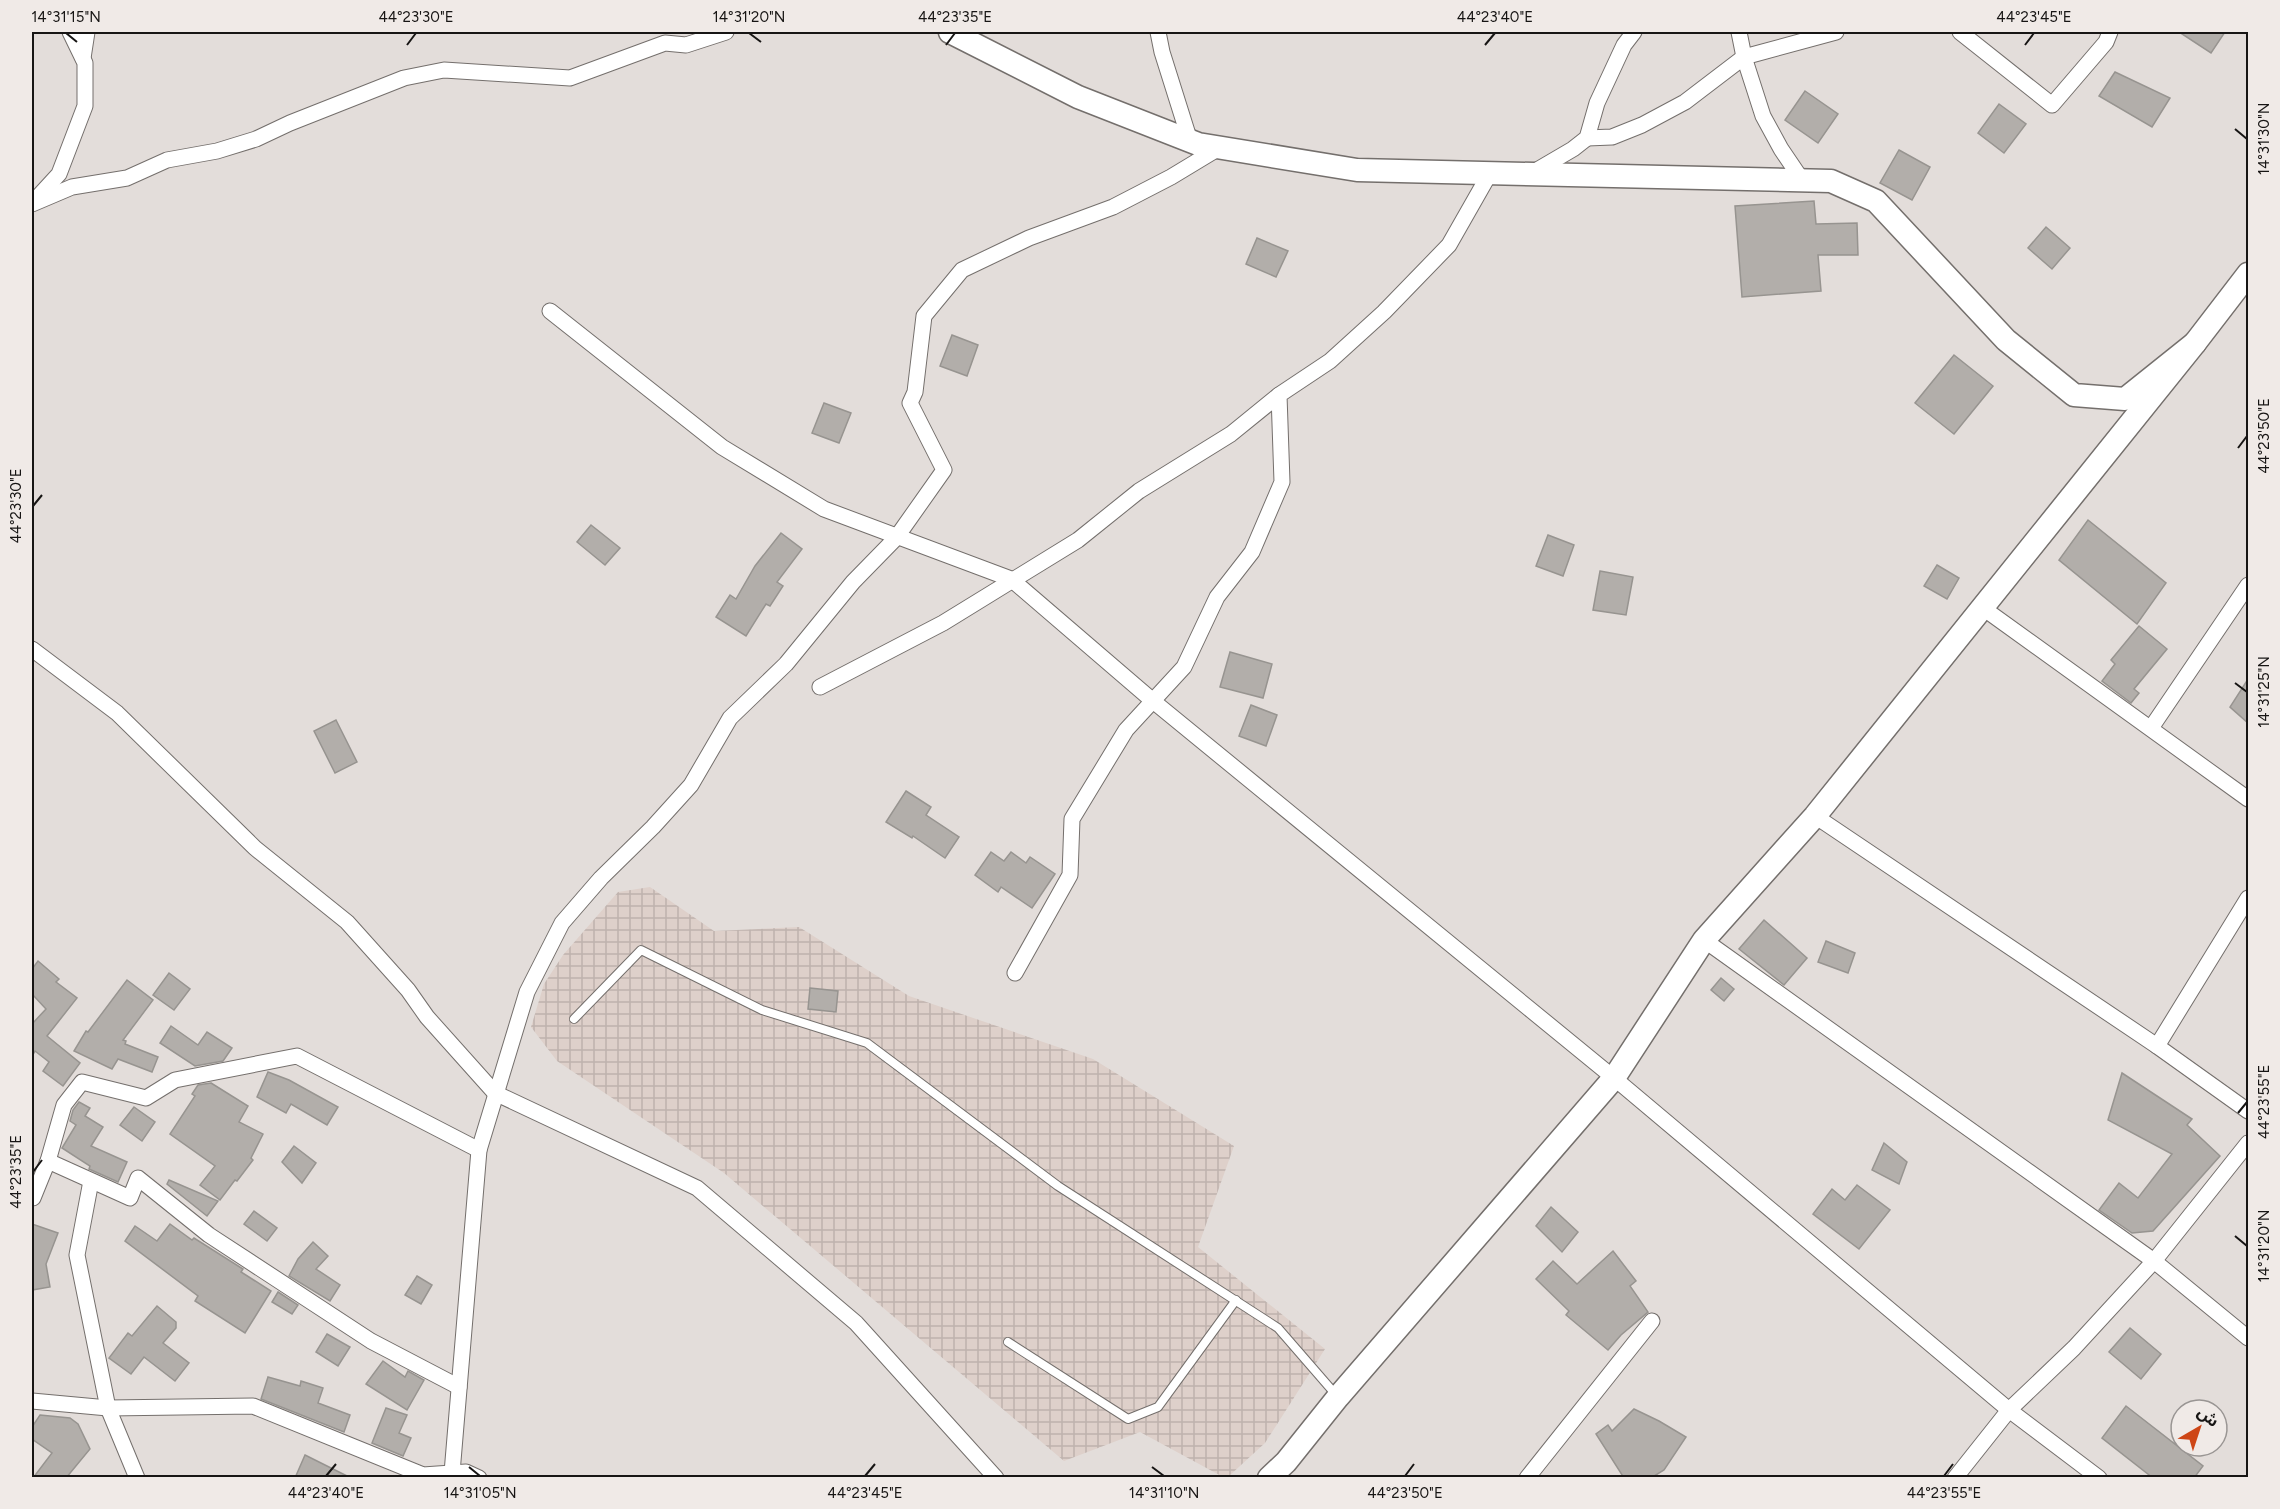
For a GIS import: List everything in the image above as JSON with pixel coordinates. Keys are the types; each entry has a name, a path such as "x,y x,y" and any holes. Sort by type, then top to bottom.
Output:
{"street":[{"path":"32,204 59,174 85,106 85,63 70,32"},
{"path":"83,58 87,32"},
{"path":"32,204 72,187 127,178 167,160 217,151 256,139 290,123 404,78 444,70 570,78 665,43 686,45 726,32"},
{"path":"950,32 1078,97 1190,141 1219,148 1357,170 1831,181 1876,201 2006,340 2074,395 2125,399 2195,343"},
{"path":"1158,32 1190,141"},
{"path":"1587,138 1597,103 1624,45 1634,32"},
{"path":"1739,32 1744,57 1763,116 1781,149 1802,180"},
{"path":"1531,174 1587,138 1612,137 1685,102 1744,57 1836,32"},
{"path":"1960,32 2052,105 2106,42 2110,32"},
{"path":"452,1473 479,1150 527,992 562,923 601,878 691,785 730,718 786,664 853,582 896,537 944,471 910,403 915,392 924,316 962,270 1029,238 1113,207 1171,177 1219,148"},
{"path":"820,687 943,623 1011,579 1078,540 1140,491 1231,434 1279,395 1330,361 1384,312 1449,245 1490,173"},
{"path":"1269,1478 1286,1462 1338,1397 1614,1078 1704,940 1815,816 2248,274"},
{"path":"550,311 723,447 824,509 1011,579 1153,701 1614,1078 2009,1410 2099,1478"},
{"path":"1015,973 1070,875 1071,819 1126,730 1184,667 1217,597 1252,552 1282,482 1279,395"},
{"path":"2151,728 2248,585"},
{"path":"1983,608 2248,799"},
{"path":"32,649 117,713 255,848 347,922 495,1093 697,1188 856,1323 996,1478"},
{"path":"1815,816 2157,1046 2248,1111"},
{"path":"2157,1046 2248,898"},
{"path":"1704,940 2154,1261 2248,1338"},
{"path":"32,1197 48,1161 64,1106 82,1082 146,1098 175,1080 297,1056 479,1150"},
{"path":"1955,1478 2009,1410 2074,1348 2154,1261 2248,1143"},
{"path":"48,1161 130,1198 138,1178 209,1235 371,1341 459,1387"},
{"path":"91,1181 77,1255 108,1408 138,1478"},
{"path":"1527,1478 1652,1321"},
{"path":"32,1401 108,1408 254,1406 423,1475 466,1472 479,1478"}],"lane":[{"path":"574,1019 641,950 762,1010 867,1043 1058,1186 1278,1328 1338,1397"},
{"path":"1008,1342 1128,1419 1158,1407 1236,1300"}],"shaded area":[{"path":"650,887 714,931 799,927 909,996 1093,1059 1234,1146 1198,1247 1325,1349 1265,1443 1228,1477 1223,1477 1140,1432 1064,1461 724,1173 557,1061 531,1027 544,984 563,955 618,892"}],"building":[{"path":"2179,32 2225,32 2211,53"},
{"path":"2115,72 2170,98 2152,127 2099,96"},
{"path":"1805,91 1838,114 1818,143 1785,120"},
{"path":"1999,104 2026,124 2004,153 1978,133"},
{"path":"1899,150 1930,167 1912,200 1880,183"},
{"path":"1814,201 1816,224 1857,223 1858,255 1818,255 1821,291 1742,297 1735,206"},
{"path":"2046,227 2070,248 2052,269 2028,248"},
{"path":"1257,238 1288,251 1276,277 1246,264"},
{"path":"952,335 978,345 967,376 940,366"},
{"path":"1954,355 1993,386 1954,434 1915,403"},
{"path":"824,403 851,413 839,443 812,433"},
{"path":"2088,520 2166,583 2137,624 2059,560"},
{"path":"591,525 620,548 605,565 577,542"},
{"path":"781,533 802,549 777,582 783,586 770,606 766,604 746,636 716,617 730,595 736,599 755,566"},
{"path":"1548,535 1574,545 1563,576 1536,566"},
{"path":"1937,565 1959,578 1947,599 1924,586"},
{"path":"1600,571 1633,577 1626,615 1593,610"},
{"path":"2139,626 2167,649 2134,689 2139,693 2131,703 2102,681 2115,664 2111,660"},
{"path":"1230,652 1272,664 1263,698 1220,687"},
{"path":"2248,679 2248,723 2230,707"},
{"path":"1251,705 1277,715 1266,746 1239,736"},
{"path":"336,720 357,762 335,773 314,731"},
{"path":"906,791 931,807 926,815 959,837 945,858 913,836 912,838 886,822"},
{"path":"991,852 1004,861 1011,852 1026,863 1030,857 1055,874 1032,908 1001,887 998,892 975,875"},
{"path":"1764,920 1807,958 1784,985 1739,949"},
{"path":"1826,941 1855,953 1848,973 1818,962"},
{"path":"38,961 59,979 56,982 77,998 47,1036 80,1063 63,1086 43,1071 49,1062 35,1051 32,1056 32,1024 46,1009 32,994 32,969"},
{"path":"169,973 190,989 174,1010 153,995"},
{"path":"1721,978 1734,989 1724,1001 1711,990"},
{"path":"127,980 153,1000 123,1040 126,1041 125,1044 158,1057 152,1072 118,1059 112,1069 74,1051 86,1031 88,1032"},
{"path":"810,988 838,991 836,1012 808,1009"},
{"path":"171,1026 198,1045 207,1032 232,1048 223,1061 195,1066 160,1043"},
{"path":"268,1072 289,1080 338,1107 327,1125 291,1104 286,1113 257,1097"},
{"path":"2122,1073 2192,1119 2187,1125 2220,1156 2153,1231 2132,1233 2099,1210 2119,1183 2138,1198 2172,1154 2108,1120"},
{"path":"211,1083 248,1106 239,1122 263,1134 251,1158 253,1160 220,1200 200,1185 215,1166 170,1134 195,1096 192,1094 198,1085"},
{"path":"79,1102 90,1108 85,1116 103,1127 91,1146 127,1162 118,1182 89,1169 90,1166 62,1148 76,1125 70,1121 73,1110"},
{"path":"134,1107 155,1122 142,1141 120,1125"},
{"path":"1884,1143 1907,1162 1899,1184 1872,1170"},
{"path":"294,1146 316,1163 302,1183 282,1162"},
{"path":"169,1180 218,1201 207,1216 167,1184"},
{"path":"1857,1185 1890,1210 1859,1249 1813,1214 1832,1189 1845,1200"},
{"path":"1551,1207 1578,1232 1562,1252 1536,1226"},
{"path":"254,1211 277,1228 267,1241 244,1224"},
{"path":"32,1224 58,1233 46,1264 50,1287 32,1290"},
{"path":"170,1224 192,1240 194,1238 243,1269 241,1272 271,1291 245,1333 195,1301 198,1296 125,1241 135,1226 157,1241"},
{"path":"313,1242 328,1256 316,1269 340,1285 330,1301 289,1276 298,1259"},
{"path":"1613,1251 1636,1281 1630,1286 1648,1312 1621,1335 1608,1350 1566,1315 1569,1311 1536,1279 1553,1261 1577,1284"},
{"path":"417,1276 432,1285 421,1304 405,1295"},
{"path":"278,1292 298,1305 292,1314 272,1302"},
{"path":"157,1306 176,1322 176,1328 163,1343 189,1363 175,1381 144,1357 131,1374 109,1358 128,1333 132,1336"},
{"path":"2130,1328 2161,1354 2141,1379 2109,1352"},
{"path":"327,1334 350,1347 338,1366 316,1352"},
{"path":"383,1361 405,1377 408,1371 424,1380 407,1410 366,1384"},
{"path":"268,1377 300,1386 301,1381 323,1388 318,1403 350,1415 344,1432 261,1399"},
{"path":"2126,1406 2169,1440 2169,1458 2193,1458 2203,1466 2194,1478 2153,1478 2102,1438"},
{"path":"386,1408 407,1415 399,1433 411,1438 403,1456 372,1443"},
{"path":"1634,1409 1686,1437 1664,1470 1651,1478 1624,1478 1596,1434 1608,1425 1612,1431"},
{"path":"40,1415 70,1418 78,1424 90,1449 66,1478 33,1478 52,1453 32,1439 32,1427"},
{"path":"305,1455 351,1478 295,1478"}]}
